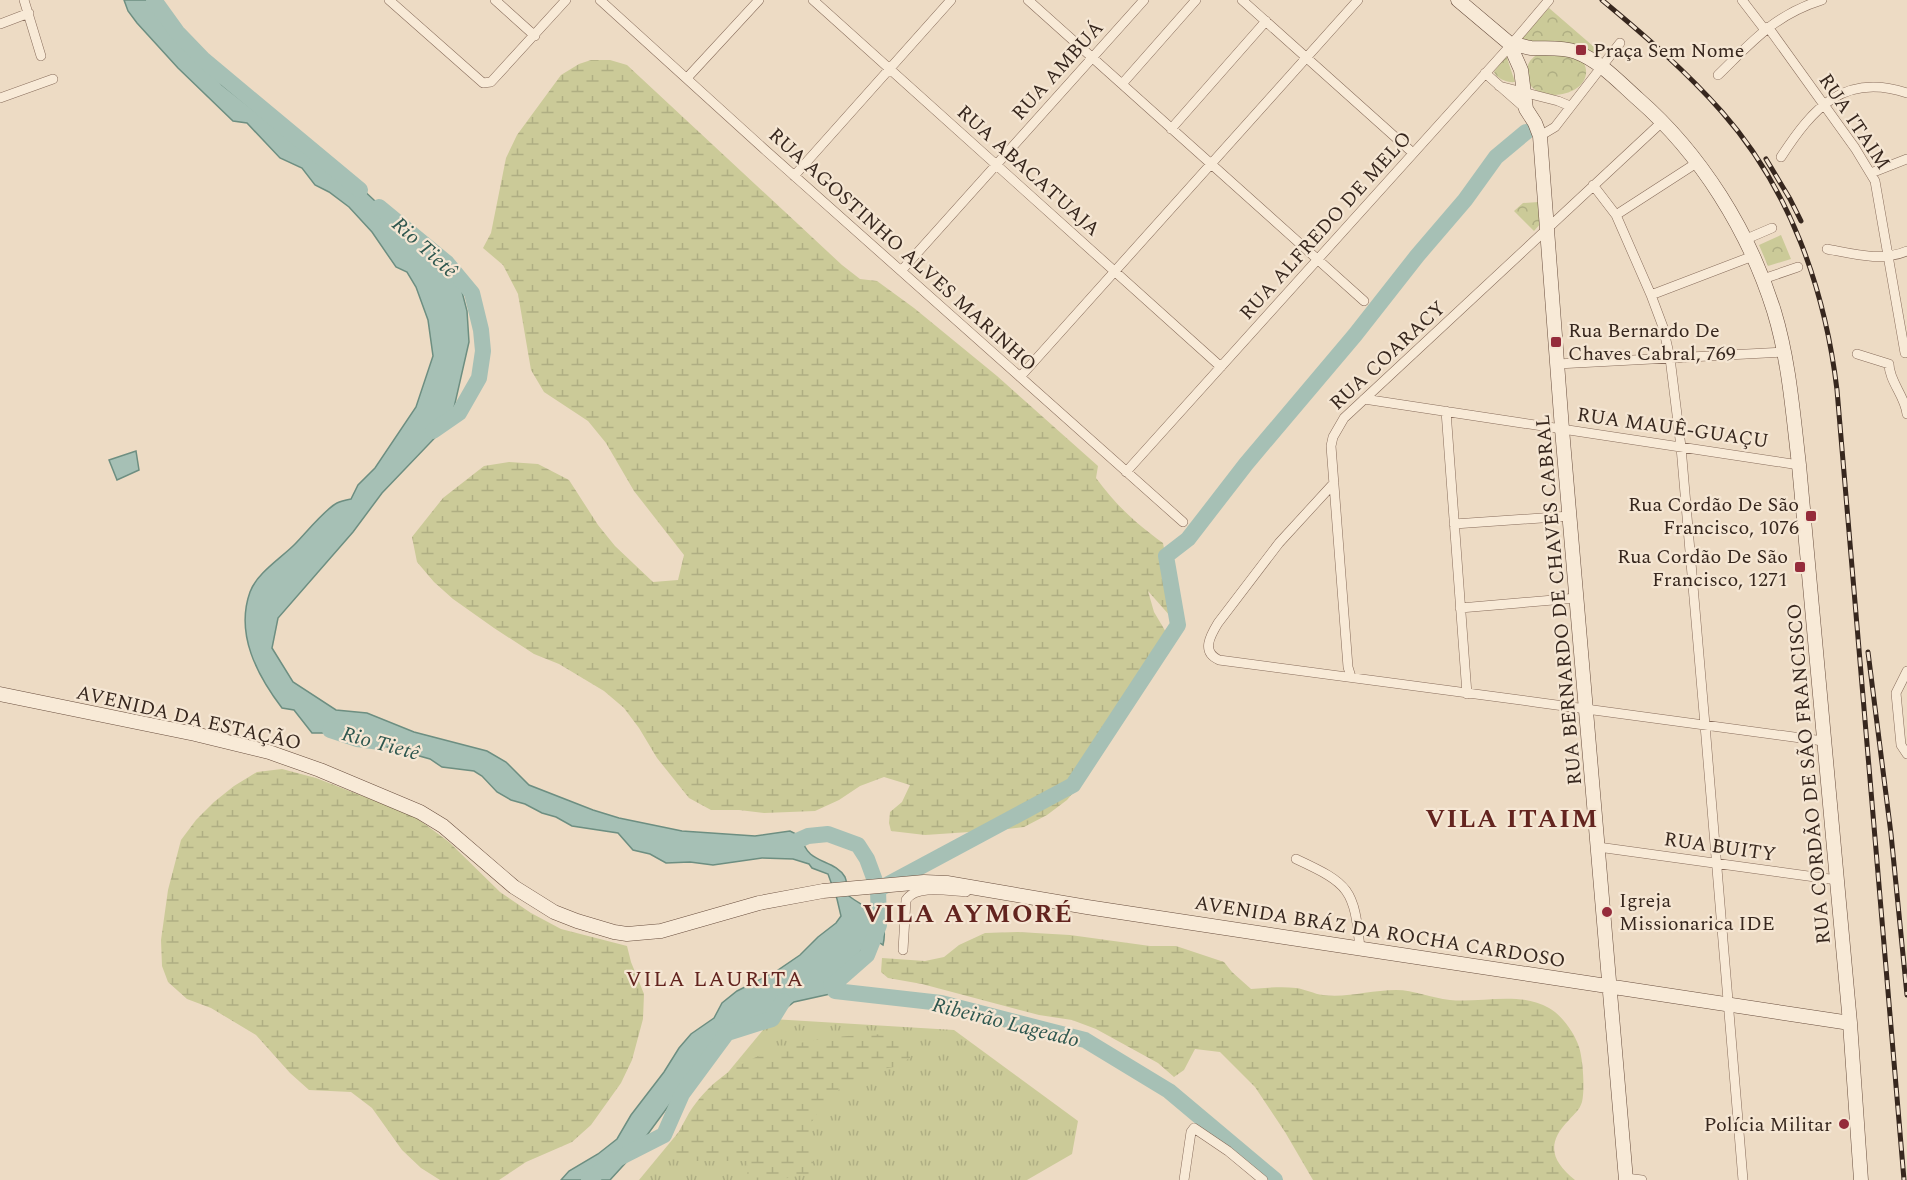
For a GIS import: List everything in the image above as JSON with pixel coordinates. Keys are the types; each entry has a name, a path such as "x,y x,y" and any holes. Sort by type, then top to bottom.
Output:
{"street":[{"path":"24,0 41,56"},
{"path":"389,0 483,82 491,82 566,0"},
{"path":"495,0 534,36"},
{"name":"RUA AGOSTINHO ALVES MARINHO","path":"600,0 1183,522"},
{"path":"687,78 759,0"},
{"name":"RUA ABACATUAJA","path":"813,0 1221,367"},
{"path":"794,176 951,0"},
{"path":"1028,0 1364,300"},
{"name":"RUA AMBUÁ","path":"901,271 1144,0"},
{"path":"1122,84 1196,0"},
{"path":"1242,0 1413,153"},
{"path":"1020,377 1358,0"},
{"path":"1458,0 1511,44 1521,70 1528,113"},
{"name":"RUA ALFREDO DE MELO","path":"1126,472 1549,0"},
{"name":"RUA ITAIM","path":"1742,0 1767,28 1824,104 1871,173 1878,193 1906,353"},
{"path":"1718,75 1767,28 1793,10 1822,0"},
{"path":"0,24 29,13"},
{"path":"1172,129 1266,21"},
{"name":"RUA CORDÃO DE SÃO FRANCISCO","path":"1511,44 1538,48 1564,48 1579,53 1601,66 1663,121 1698,162 1727,206 1753,256 1775,313 1783,352 1799,465 1823,741 1838,880 1861,1180"},
{"path":"1539,134 1555,128 1620,44"},
{"path":"1521,70 1528,54 1538,48"},
{"name":"RUA BERNARDO DE CHAVES CABRAL","path":"1485,73 1528,113 1539,134 1626,1179"},
{"path":"0,98 53,79"},
{"path":"1499,86 1570,106"},
{"path":"1781,157 1816,109 1832,99 1858,89 1875,86 1907,93"},
{"name":"RUA COARACY","path":"1351,677 1348,667 1331,446 1333,437 1344,418 1663,121"},
{"path":"1871,173 1907,159"},
{"path":"1616,215 1698,162"},
{"path":"1593,185 1616,215 1651,295 1663,327 1670,358 1681,447 1743,1180"},
{"path":"1744,240 1773,228"},
{"path":"1827,249 1872,256 1888,256 1907,250"},
{"path":"1651,295 1753,256"},
{"path":"1763,279 1798,267"},
{"path":"1557,364 1783,352"},
{"path":"1889,364 1897,356 1906,353"},
{"path":"1857,354 1889,364"},
{"path":"1889,364 1891,376 1900,391 1907,411"},
{"name":"RUA MAUÊ-GUAÇU","path":"1364,399 1799,465"},
{"path":"1446,411 1467,694"},
{"path":"1334,483 1279,543 1223,615 1209,640 1210,655 1219,660 1823,741"},
{"path":"1454,524 1570,516"},
{"path":"1460,608 1577,598"},
{"path":"1907,671 1896,693 1901,746 1907,754"},
{"name":"AVENIDA DA ESTAÇÃO","path":"1,692 195,734 269,752 312,767 420,812 443,826 497,873 534,901 554,912 600,929 627,934 661,931 759,903 823,891 903,883"},
{"name":"RUA BUITY","path":"1598,848 1838,880"},
{"path":"1296,859 1338,881 1350,896 1356,913 1360,948"},
{"name":"AVENIDA BRÁZ DA ROCHA CARDOSO","path":"903,883 947,883 1850,1023"},
{"path":"903,950 906,900 909,894 919,890 976,892 989,890"},
{"path":"1184,1180 1193,1128 1200,1130 1263,1180"},
{"path":"1626,1179 1642,1180"}],"green space":[{"path":"1549,8 1601,53 1598,56 1525,41 1522,38"},
{"path":"1538,54 1572,56 1583,61 1586,71 1584,80 1570,92 1560,95 1539,92 1531,86 1528,80 1528,67"},
{"path":"1506,55 1515,82 1503,80 1494,72"},
{"path":"591,60 610,60 627,65 842,265 860,279 877,281 997,376 1098,466 1096,478 1111,497 1135,521 1163,543 1178,625 1148,591 1154,612 1173,644 1155,662 1128,705 1095,748 1084,780 1067,800 1047,815 1024,827 999,830 925,835 891,831 890,812 902,802 910,785 884,777 860,786 839,800 815,811 764,813 711,810 689,798 657,758 624,708 604,691 559,664 534,654 494,628 453,599 417,562 412,537 443,498 484,466 509,462 538,464 569,480 598,525 615,546 653,582 678,580 684,555 634,491 606,443 588,421 544,392 531,370 518,294 503,265 483,248 491,233 506,158 517,135 561,75"},
{"path":"1539,202 1541,223 1534,231 1514,211 1523,203"},
{"path":"1781,235 1791,259 1768,266 1759,245"},
{"path":"282,769 316,778 414,816 449,842 500,892 531,913 561,929 627,946 644,994 643,1019 632,1060 621,1083 591,1125 572,1142 526,1162 499,1180 440,1180 421,1168 402,1150 372,1108 351,1092 309,1090 290,1073 256,1035 211,1008 187,999 168,982 162,966 161,940 168,890 181,840 196,820 234,786 257,772"},
{"path":"985,933 1070,935 1150,946 1176,946 1224,962 1251,989 1290,987 1332,996 1396,990 1450,1000 1513,999 1538,1003 1554,1011 1563,1020 1574,1036 1580,1052 1582,1102 1562,1128 1554,1144 1556,1159 1575,1180 1313,1180 1255,1087 1220,1052 1195,1049 1184,1070 1174,1077 1158,1063 1096,1029 1072,1020 1039,1015 922,984 888,978 881,972 882,958 925,961 944,957 959,945"},
{"path":"772,1019 954,1030 1078,1121 1072,1154 1027,1180 639,1180"},
{"path":"890,1034 912,1047 910,1058 894,1067 869,1071 846,1084 825,1102 809,1126 814,1173 777,1180 747,1180 748,1161 696,1161 672,1155 676,1139 689,1113 707,1090 728,1073 752,1059 806,1042 834,1037"}],"water":[{"name":"Rio Tietê","path":"124,0 152,0 186,38 222,85 320,162 359,186 405,229 440,257 460,284 467,311 469,342 451,421 382,493 353,532 278,618 272,648 293,682 336,710 367,713 414,732 487,751 506,762 529,785 619,818 682,831 755,836 790,831 802,837 805,846 814,857 840,871 845,877 849,896 881,920 883,945 874,939 862,949 852,965 844,986 830,994 794,1002 772,1019 745,1024 714,1044 631,1157 610,1180 561,1180 569,1171 598,1154 617,1139 631,1115 679,1048 691,1034 714,1018 722,1003 737,991 775,972 800,955 836,923 841,916 828,874 793,859 762,858 713,865 690,862 666,863 650,854 633,850 618,833 572,826 556,817 511,800 497,792 474,771 442,767 430,759 352,737 312,733 294,710 282,708 264,682 251,653 245,623 250,592 258,578 315,522 337,503 351,499 358,485 375,468 416,407 433,356 428,320 416,287 407,272 396,267 372,232 349,207 315,185 302,168 280,158 247,123 233,121 178,68 137,23 128,11"},
{"path":"136,451 139,470 117,480 109,460"}],"waterway":[{"name":"Rio Tietê","path":"154,0 177,32 204,60 360,190"},
{"path":"881,888 1073,785 1178,625 1166,556 1188,539 1246,464 1465,200 1496,157 1526,132"},
{"name":"Rio Tietê","path":"379,207 447,263 472,293 481,330 483,351 479,378 459,413 433,431"},
{"name":"Rio Tietê","path":"330,730 357,739 380,742"},
{"name":"Rio Tietê","path":"783,847 808,836 828,834 858,845 867,859 878,889 879,925 867,955 831,985"},
{"name":"Ribeirão Lageado","path":"835,991 941,1003 1085,1040 1169,1091 1275,1180"},
{"name":"Rio Tietê","path":"589,1180 605,1165 664,1135 682,1094 727,1033 772,1019 783,1001"}],"railway":[{"path":"1602,0 1694,82 1746,142 1785,207 1800,242 1824,315 1837,390 1904,1180"},
{"path":"1766,159 1801,221"},
{"path":"1868,652 1891,834 1907,995"}],"place":[{"name":"Praça Sem Nome","path":"1581,50"},
{"name":"Rua Bernardo De Chaves Cabral, 769","path":"1556,342"},
{"name":"Rua Cordão De São Francisco, 1076","path":"1811,516"},
{"name":"Rua Cordão De São Francisco, 1271","path":"1800,567"},
{"name":"Igreja Missionarica IDE","path":"1607,912"},
{"name":"Polícia Militar","path":"1844,1124"}],"district":[{"name":"VILA ITAIM","path":"1512,818"},
{"name":"VILA AYMORÉ","path":"968,913"},
{"name":"VILA LAURITA","path":"715,978"}]}
